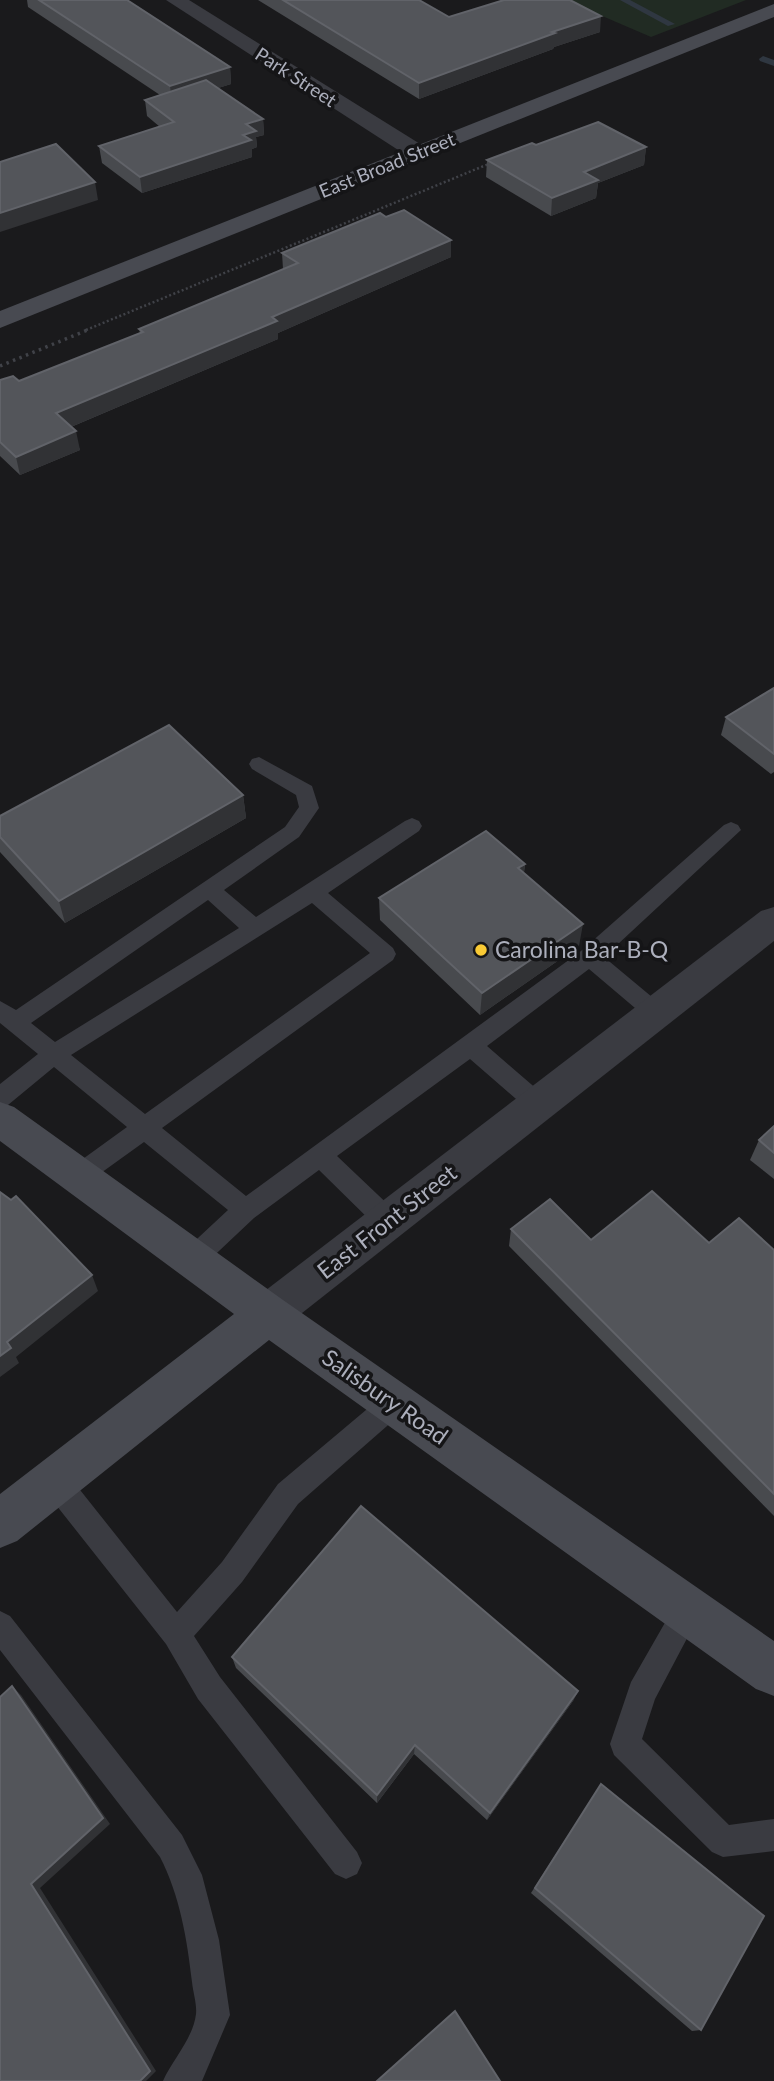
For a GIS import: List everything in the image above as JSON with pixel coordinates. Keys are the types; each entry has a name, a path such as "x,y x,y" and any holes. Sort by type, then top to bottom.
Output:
{"main road":[{"name":"East Broad Street","path":"0,320 774,10"},
{"name":"Salisbury Road","path":"0,1119 268,1314 774,1671"},
{"name":"East Front Street","path":"0,1524 268,1314"}],"street":[{"name":"Park Street","path":"176,0 417,152"},
{"name":"East Front Street","path":"268,1314 774,921"}],"lane":[{"path":"245,1210 8,1016 209,889 292,832 309,808 305,792 259,764"},
{"path":"0,1098 54,1054 412,827"},
{"path":"193,1259 245,1210 589,957 731,830"},
{"path":"209,889 255,929"},
{"path":"78,1176 142,1127 385,954 313,892"},
{"path":"589,957 656,1013"},
{"path":"471,1046 538,1104"},
{"path":"321,1156 388,1221"},
{"path":"176,1634 232,1572 288,1494 394,1403"},
{"path":"55,1481 176,1634 209,1688 346,1863"},
{"path":"688,1610 642,1693 625,1744 723,1841 774,1835"},
{"path":"4,1639 171,1846 186,1875 203,1940 213,2015 188,2074 180,2081"}],"shaded area":[{"path":"565,0 746,0 651,37"}],"building":[{"path":"39,0 127,0 230,67 170,86"},
{"path":"283,0 419,0 449,17 504,0 570,0 601,16 419,83"},
{"path":"206,80 263,119 246,124 256,131 243,135 251,140 140,177 99,146 174,122 145,100"},
{"path":"598,122 646,147 584,172 598,180 552,198 487,160 532,143 536,145"},
{"path":"56,144 95,182 0,213 0,162"},
{"path":"404,210 451,240 272,317 277,321 56,413 76,431 16,457 0,442 0,380 13,376 19,381 143,332 139,329 298,263 282,253 380,213 386,217"},
{"path":"774,688 774,754 726,717"},
{"path":"169,725 243,795 59,901 0,837 0,816"},
{"path":"486,831 525,864 518,868 583,924 482,993 379,898"},
{"path":"774,1126 774,1153 759,1140"},
{"path":"652,1191 709,1243 739,1218 774,1250 774,1494 511,1229 550,1199 591,1240"},
{"path":"0,1192 11,1200 16,1196 92,1275 7,1342 11,1348 0,1356"},
{"path":"361,1506 578,1691 490,1813 415,1745 377,1795 232,1657"},
{"path":"12,1686 103,1818 31,1884 150,2071 140,2081 0,2081 0,1697"},
{"path":"601,1784 764,1916 701,2030 535,1888"},
{"path":"455,2011 500,2081 377,2081"}],"waterway":[{"path":"624,0 671,24"},
{"path":"763,59 774,63"}],"place":[{"name":"Carolina Bar-B-Q","path":"481,950"}]}
